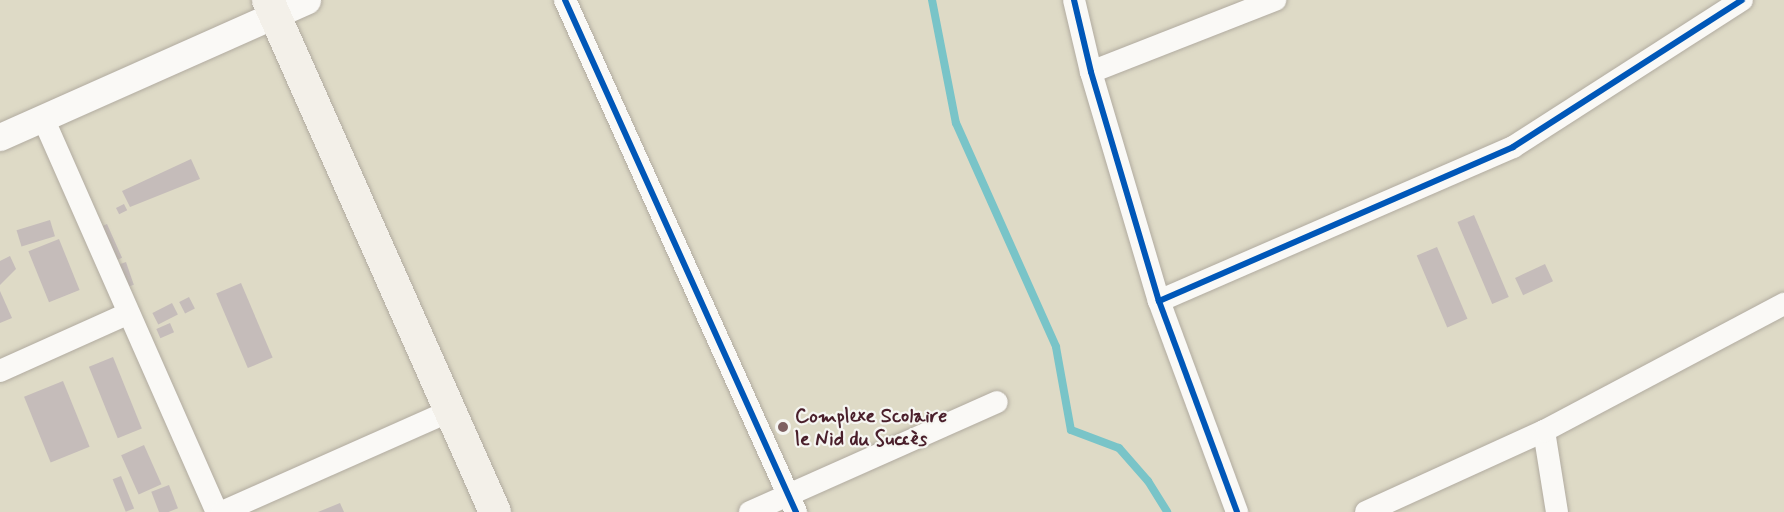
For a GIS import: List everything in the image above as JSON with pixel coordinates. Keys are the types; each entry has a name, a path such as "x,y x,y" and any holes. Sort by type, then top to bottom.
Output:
{"main road":[{"path":"271,7 495,512"}],"street":[{"path":"0,137 271,7 307,0"},
{"path":"565,0 793,503"},
{"path":"1074,0 1091,72 1159,301 1237,512"},
{"path":"1091,72 1275,0"},
{"path":"1159,301 1513,147 1742,0"},
{"path":"42,118 217,512"},
{"path":"1366,512 1544,431 1784,304"},
{"path":"0,371 129,313"},
{"path":"750,512 793,503 997,402"},
{"path":"222,512 450,411"},
{"path":"1544,431 1557,512"}],"building":[{"path":"191,159 200,179 130,207 122,191"},
{"path":"124,204 127,210 119,214 116,208"},
{"path":"1474,215 1509,297 1492,304 1457,222"},
{"path":"50,220 55,236 21,246 17,230"},
{"path":"107,224 122,258 110,263 95,229"},
{"path":"59,239 80,290 49,302 28,251"},
{"path":"1437,247 1467,319 1447,327 1417,256"},
{"path":"10,256 16,269 0,285 0,261"},
{"path":"126,262 134,285 122,289 114,266"},
{"path":"1545,264 1553,281 1523,295 1515,278"},
{"path":"241,283 273,358 248,368 216,294"},
{"path":"0,291 12,318 0,323"},
{"path":"189,297 195,309 185,314 179,302"},
{"path":"172,303 178,315 158,325 152,313"},
{"path":"170,323 174,332 160,338 156,329"},
{"path":"113,357 142,428 118,438 89,367"},
{"path":"63,381 90,447 51,463 24,397"},
{"path":"144,445 161,484 139,494 121,455"},
{"path":"121,476 134,508 126,512 113,479"},
{"path":"169,485 178,508 159,512 151,492"},
{"path":"340,503 344,512 318,512"}],"waterway":[{"path":"932,0 956,123 1056,347 1071,430 1119,448 1148,481 1167,512"}],"cycle path":[{"path":"565,0 796,512"},
{"path":"1074,0 1091,72 1159,301 1237,512"},
{"path":"1159,301 1513,147 1742,0"}],"place":[{"name":"Complexe Scolaire le Nid du Succès","path":"783,427"}]}
